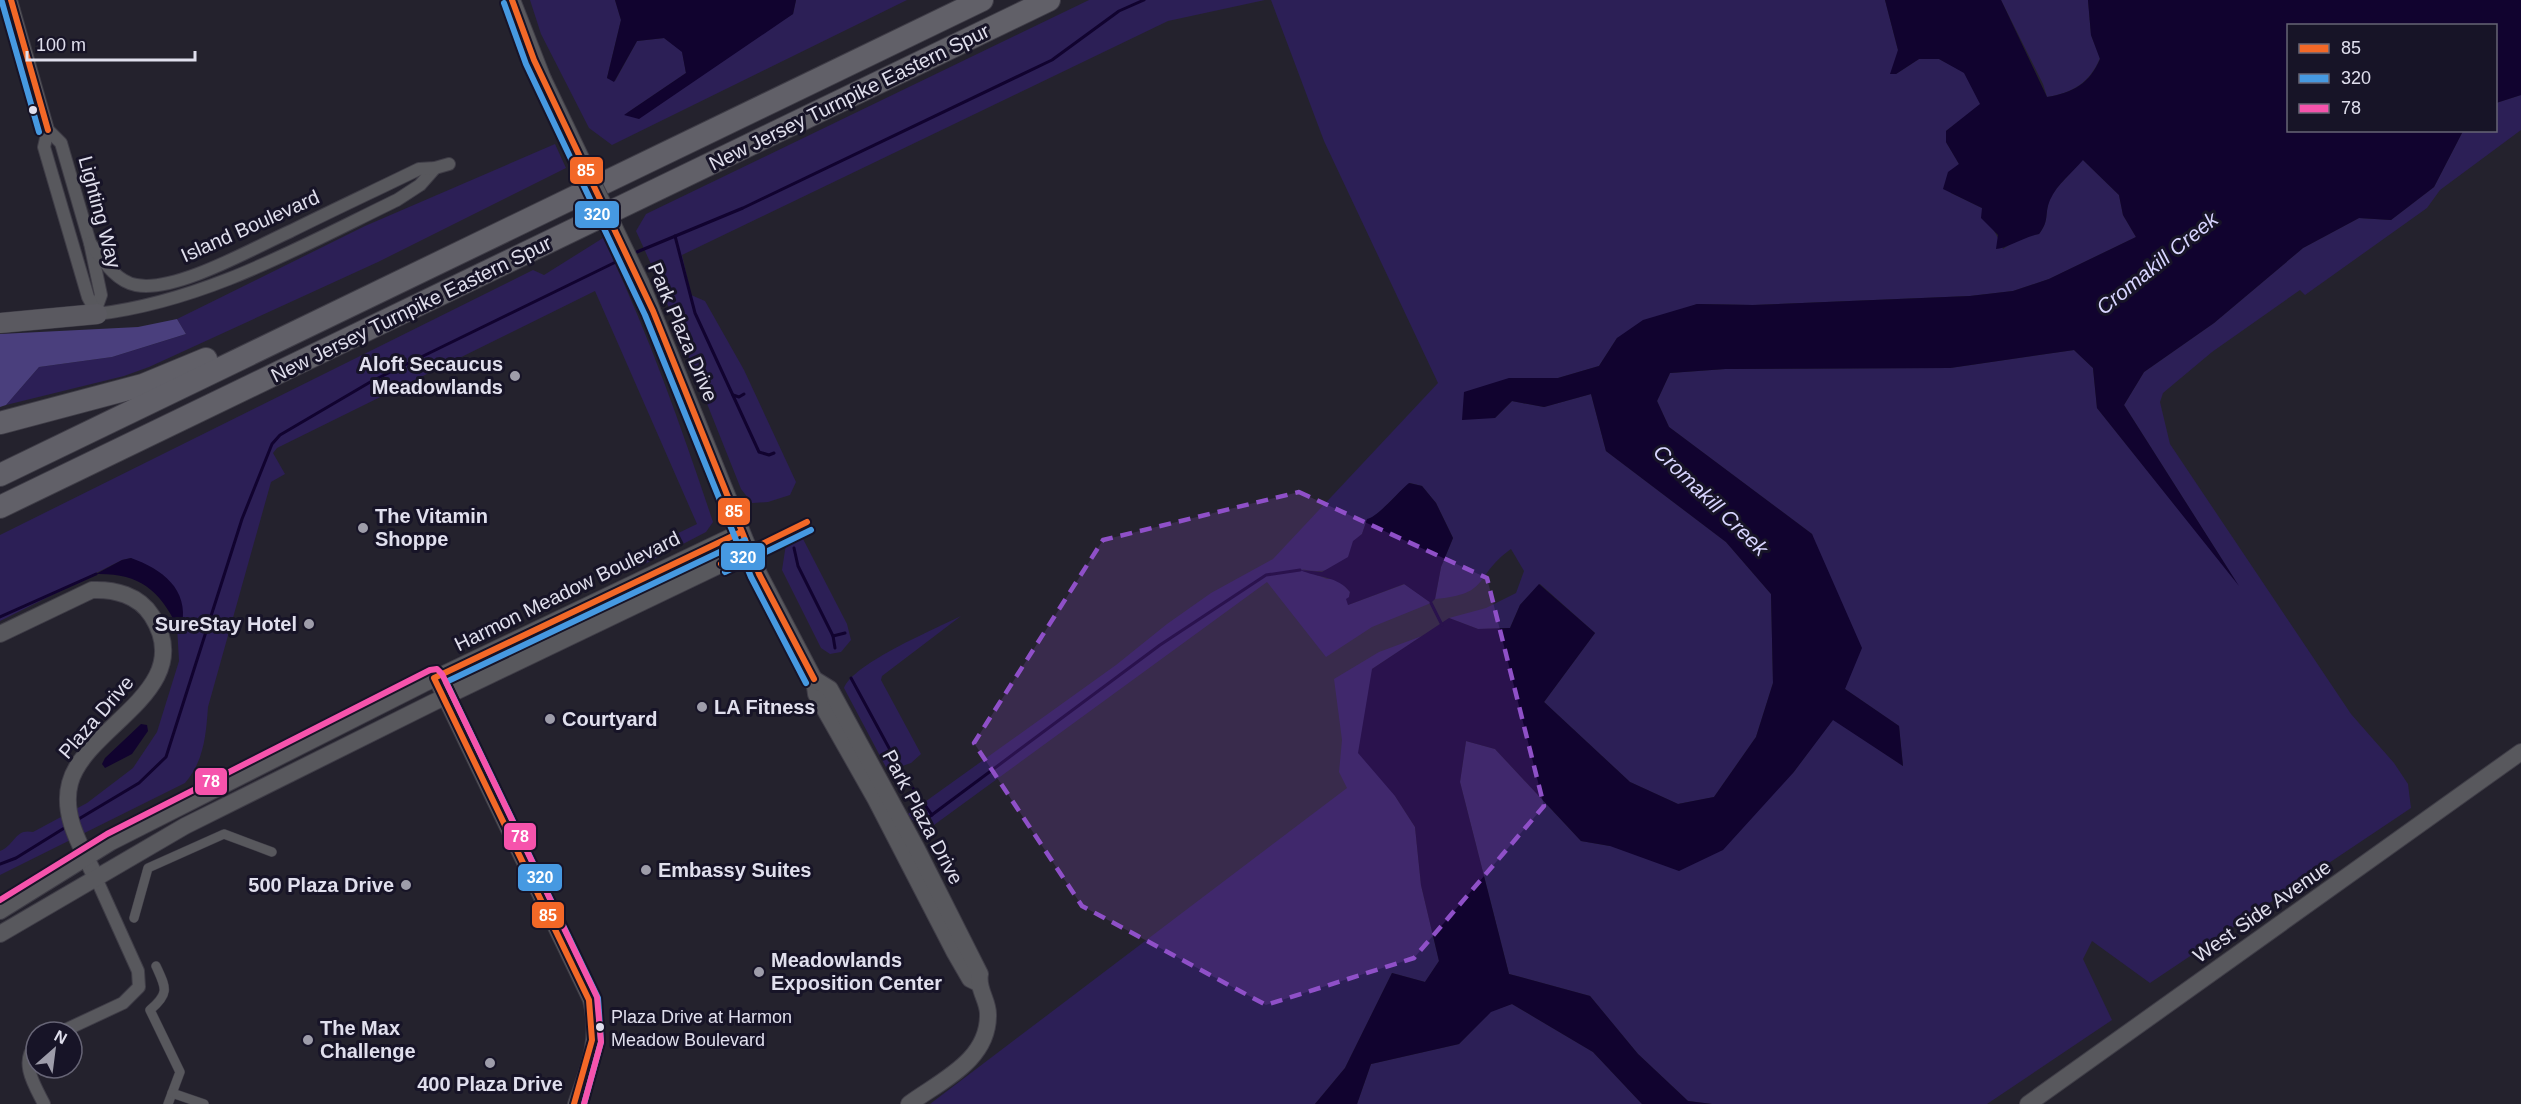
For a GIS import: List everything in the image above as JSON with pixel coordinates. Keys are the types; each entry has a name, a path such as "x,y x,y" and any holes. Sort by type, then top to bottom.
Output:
{"highway":[{"name":"New Jersey Turnpike Eastern Spur","path":"0,476 982,0"},
{"name":"New Jersey Turnpike Eastern Spur","path":"0,507 1050,0"},
{"path":"0,423 143,385 220,352 294,333"}],"main road":[{"path":"0,323 97,311"}],"street":[{"name":"Lighting Way","path":"11,0 48,130 61,143 90,243 101,295 97,311"},
{"name":"Park Plaza Drive","path":"512,0 543,79 641,283 749,551 814,679 830,689 881,796 980,974 978,983 988,1005 986,1040 977,1053 962,1066 909,1104"},
{"name":"Lighting Way","path":"48,130 44,147 88,297 97,311"},
{"name":"Island Boulevard","path":"90,243 103,262 123,279 146,286 166,282 222,264 419,169 449,164"},
{"name":"Island Boulevard","path":"97,311 176,299 228,279 397,200 420,185 435,168"},
{"name":"Harmon Meadow Boulevard","path":"0,911 86,856 434,678 741,532"},
{"path":"0,934 185,826 444,697 749,551"},
{"name":"Plaza Drive","path":"0,634 82,594 104,590 131,597 141,604 150,612 160,633 163,661 155,680 73,774 67,807 79,840 138,971 139,987 123,1003 84,1021"},
{"path":"434,678 589,1000 595,1032 588,1064 574,1104"},
{"name":"West Side Avenue","path":"2028,1104 2521,752"},
{"path":"134,918 148,868 224,834 272,852"},
{"path":"156,966 164,985 164,993 161,1000 150,1010 180,1072 168,1104"},
{"path":"33,1080 44,1104"},
{"path":"172,1093 204,1104"}],"highlighted area":[{"path":"1299,492 1487,578 1544,806 1414,958 1266,1005 1082,906 974,743 1103,540"}],"shaded area":[{"path":"530,0 615,0 621,20 607,78 615,81 637,41 664,38 682,51 686,73 624,115 793,14 796,0 907,0 612,145 589,128 541,34"},
{"path":"1089,0 1265,0 1168,21 682,255 691,295 705,301 744,370 796,482 790,495 768,502 752,503 741,489 636,231 646,214"},
{"path":"1271,0 1885,0 1898,50 1896,74 1919,59 1939,59 1964,72 1981,104 1946,131 1946,142 1959,164 1954,170 1951,193 1982,208 2003,249 2021,237 2039,234 2045,225 2048,204 2053,193 2082,159 2119,195 2123,215 2136,237 2049,279 2013,291 1970,296 1753,305 1697,304 1617,338 1599,366 1558,378 1509,378 1495,418 1512,401 1544,407 1591,394 1606,451 1726,542 1771,594 1773,683 1756,737 1714,797 1678,804 1630,782 1544,702 1595,633 1540,584 1520,605 1510,628 1478,629 1449,618 1486,608 1516,593 1524,571 1511,549 1499,559 1474,588 1453,597 1435,599 1441,567 1453,538 1436,503 1422,486 1410,483 1377,514 1367,520 1350,555 1340,565 1321,571 1301,569 1327,579 1338,579 1350,592 1348,605 1405,584 1431,603 1372,627 1326,657 1267,582 923,833 908,814 1116,665 1167,624 1211,593 1273,559 1438,383 1324,141"},
{"path":"2001,0 2088,0 2091,35 2100,58 2091,74 2072,89 2047,97 2043,84"},
{"path":"2521,95 2521,130 2440,190 2427,208 2305,295 2300,290 2212,352 2163,393 2160,402 2170,444 2351,714 2394,763 2408,784 2411,808 2150,983 2092,941 2083,959 2112,1020 1987,1104 1712,1104 1688,1101 1638,1054 1590,996 1509,974 1460,782 1466,741 1495,749 1581,841 1610,846 1793,773 1833,719 1903,766 1899,726 1845,689 1812,534 1669,427 1657,401 1670,373 1725,369 1950,368 2074,350 2093,368 2097,408 2235,580 2124,405 2144,372 2214,323 2303,248 2359,218 2391,220 2434,187 2462,132 2497,132 2497,103"},
{"path":"555,144 566,168 378,262 149,367 124,376 6,405 39,367 112,357 186,334 177,319 365,226"},
{"path":"603,238 649,343 688,450 713,522 706,532 639,567 628,565 628,559 633,555 697,524 595,291 277,448 273,453 285,474 271,482 208,707 203,747 191,775 185,783 0,875 0,851 22,832 33,832 87,803 133,768 157,732 179,661 177,626 182,625 131,558 122,560 0,621 0,535 533,270 544,275"},
{"path":"177,319 186,334 112,357 39,367 6,405 0,407 0,334 138,327"},
{"path":"802,537 847,624 851,640 841,652 830,654 821,648 782,570 786,544"},
{"path":"961,616 882,676 881,680 921,754 911,763 888,771 844,688 851,678 879,658"},
{"path":"1422,636 1372,669 1395,796 1415,827 1421,885 1439,961 1425,982 1392,973 1345,1068 1315,1104 930,1104 1347,788 1339,772 1342,740 1334,679 1379,652"},
{"path":"1512,1004 1593,1052 1642,1104 1357,1104 1371,1064 1459,1044 1491,1011"}],"water":[{"path":"615,0 796,0 793,14 639,119 624,115 686,73 682,52 664,38 637,41 614,82 607,78 621,20"},
{"name":"Cromakill Creek","path":"1885,0 2001,0 2047,97 2065,93 2080,86 2086,81 2100,59 2091,35 2088,0 2521,0 2521,95 2497,103 2497,24 2287,24 2287,132 2462,132 2434,187 2391,220 2359,218 2303,248 2214,323 2144,372 2124,405 2239,586 2097,408 2093,368 2074,350 1950,368 1725,369 1670,373 1657,401 1669,427 1812,534 1862,648 1845,689 1899,726 1903,766 1833,720 1793,773 1723,850 1679,871 1610,846 1581,841 1495,749 1466,741 1460,782 1509,974 1590,996 1638,1054 1688,1101 1712,1104 1642,1104 1593,1052 1512,1004 1491,1012 1459,1044 1371,1064 1357,1104 1315,1104 1345,1068 1392,973 1425,982 1439,961 1421,885 1415,827 1395,796 1358,753 1372,669 1449,618 1478,629 1510,628 1520,605 1539,584 1595,633 1544,702 1630,782 1678,804 1714,797 1756,737 1773,683 1771,594 1726,542 1606,451 1591,394 1544,407 1512,401 1495,418 1462,420 1464,392 1509,378 1558,378 1599,366 1617,338 1643,320 1697,304 1753,305 1970,296 2013,291 2049,279 2136,237 2123,215 2119,195 2083,160 2053,194 2048,205 2045,225 2039,234 1996,249 1998,235 1981,218 1982,208 1943,189 1948,172 1959,164 1946,142 1946,131 1980,104 1964,73 1939,59 1919,59 1896,74 1890,74 1898,50"},
{"path":"1409,483 1422,486 1436,503 1453,538 1441,567 1435,599 1431,603 1404,584 1348,605 1346,599 1350,592 1340,583 1300,570 1322,572 1348,557 1353,541 1362,534 1367,519 1382,509"},
{"path":"131,558 153,568 171,582 181,601 182,625 177,626 163,602 146,586 124,576 96,574 122,560"},
{"path":"141,724 147,725 148,731 132,754 105,768 102,764 105,758"}],"waterway":[{"path":"632,254 743,208 1052,60 1119,11 1144,0"},
{"path":"675,236 695,313 759,452 769,455 774,453"},
{"path":"77,820 139,783 166,757 242,519 272,444 280,435 372,381 624,258"},
{"path":"733,395 739,397 744,394"},
{"path":"794,548 798,566 833,636 835,648"},
{"path":"929,817 1160,645 1266,575 1300,570"},
{"path":"0,617 96,574"},
{"path":"1431,603 1442,625"},
{"path":"833,636 845,633"},
{"path":"851,678 895,759"},
{"path":"913,788 932,815"},
{"path":"0,864 16,858 66,827"}],"transit line":[{"name":"85","path":"11,0 48,130"},
{"name":"85","path":"512,0 534,60 653,311 759,574 814,679"},
{"name":"320","path":"2,2 39,132"},
{"name":"320","path":"504,3 526,64 645,315 751,577 806,683"},
{"name":"85","path":"721,564 807,522"},
{"name":"320","path":"725,572 811,530"},
{"name":"85","path":"574,1104 592,1040 589,1000 434,678 741,532"},
{"name":"320","path":"584,1104 601,1042 598,998 446,682 745,540"},
{"name":"78","path":"0,900 107,834 430,670 437,669 442,674 597,997 601,1042 584,1104"}],"place":[{"name":"Aloft Secaucus Meadowlands","path":"515,376"},
{"name":"The Vitamin Shoppe","path":"363,528"},
{"name":"SureStay Hotel","path":"309,624"},
{"name":"LA Fitness","path":"702,707"},
{"name":"Courtyard","path":"550,719"},
{"name":"Embassy Suites","path":"646,870"},
{"name":"500 Plaza Drive","path":"406,885"},
{"name":"Meadowlands Exposition Center","path":"759,972"},
{"name":"Plaza Drive at Harmon Meadow Boulevard","path":"600,1027"},
{"name":"The Max Challenge","path":"308,1040"},
{"name":"400 Plaza Drive","path":"490,1063"}]}
